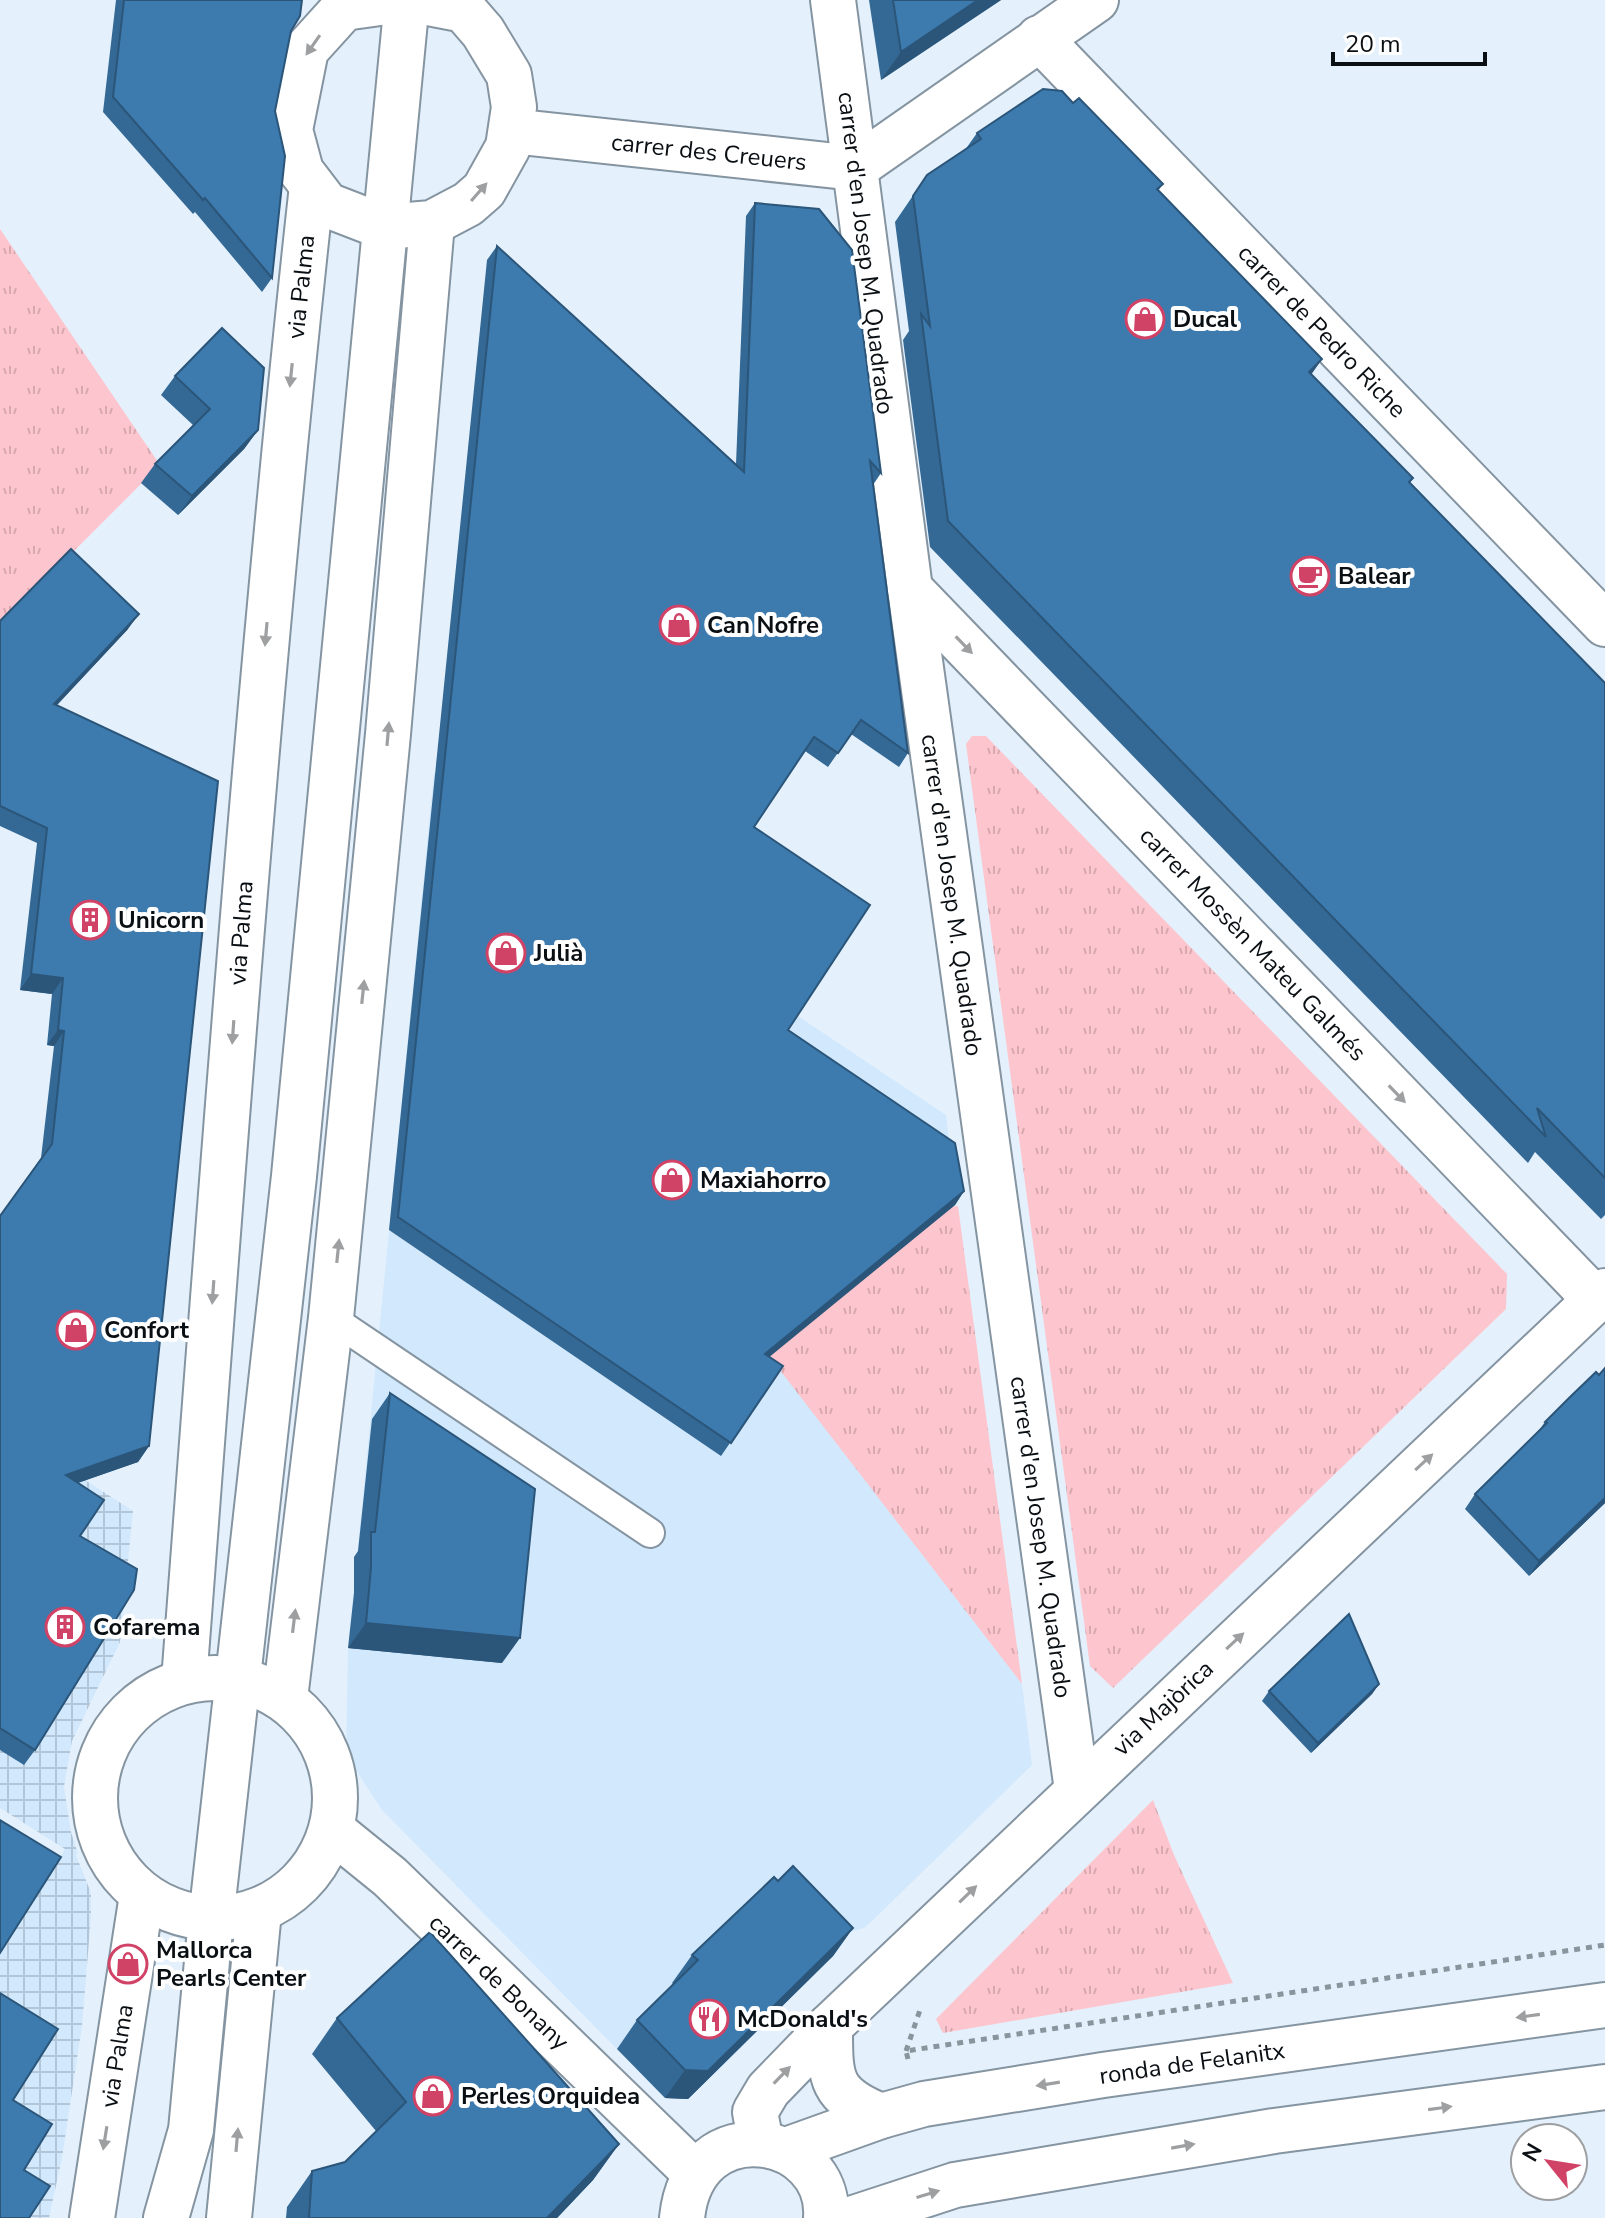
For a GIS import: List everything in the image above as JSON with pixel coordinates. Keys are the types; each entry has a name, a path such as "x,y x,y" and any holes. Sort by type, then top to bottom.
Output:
{"street":[{"path":"166,2218 191,2130 211,1919 296,1160 384,227 409,0 464,5 509,75 514,107 508,147 484,190 468,204 432,223 384,227 327,205 301,171 290,130 306,50 344,4 401,0"},
{"name":"carrer d'en Josep M. Quadrado","path":"833,0 910,589 1077,1790"},
{"path":"855,168 1096,0"},
{"name":"carrer de Pedro Riche","path":"1039,38 1605,624"},
{"name":"carrer des Creuers","path":"511,131 855,168"},
{"name":"via Palma","path":"184,1681 248,831 283,446 312,186"},
{"path":"285,1698 331,1318 387,750 432,223"},
{"name":"carrer Mossèn Mateu Galmés","path":"910,589 1600,1296"},
{"name":"via Majòrica","path":"774,2147 757,2129 755,2112 768,2090 830,2026 1600,1296"},
{"path":"211,1676 239,1679 285,1698 311,1723 329,1756 336,1793 332,1830 316,1864 291,1892 259,1911 235,1918 211,1919 175,1912 142,1895 115,1866 99,1832 95,1794 102,1756 120,1723 149,1697 184,1681 211,1676"},
{"name":"carrer de Bonany","path":"332,1830 390,1877 680,2201"},
{"name":"via Palma","path":"92,2218 142,1895"},
{"path":"229,2218 259,1911"},
{"name":"ronda de Felanitx","path":"680,2201 713,2156 736,2145 774,2147 924,2104 1103,2075 1605,2005"},
{"path":"830,2026 831,2065 841,2093 855,2105 881,2116"},
{"path":"854,2218 955,2185 1274,2131 1605,2087"},
{"path":"774,2147 806,2164 820,2186 827,2210 826,2218"}],"lane":[{"path":"331,1318 650,1533"}],"shaded area":[{"path":"434,773 946,1115 951,1156 779,1368 1022,1684 1032,1765 870,1923 864,1928 847,1930 833,1956 688,2099 665,2098 382,1810 346,1755 348,1648"},
{"path":"0,1425 133,1511 120,1642 72,1741 64,1787 76,1855 91,1893 91,1917 82,2026 62,2158 49,2218 0,2218 0,1951 65,1849 0,1808"}],"green space":[{"path":"0,229 160,465 0,625"},
{"path":"972,736 986,736 1507,1274 1506,1309 1113,1688 1090,1666 966,744"},
{"path":"958,1206 1022,1684 769,1356 951,1207"},
{"path":"1153,1800 1174,1855 1233,1983 943,2033 936,2019"}],"building":[{"path":"124,0 302,0 300,16 291,31 275,111 285,156 272,278 205,198 203,200 113,97"},
{"path":"893,0 978,0 901,52"},
{"path":"1043,89 1062,91 1073,103 1079,98 1163,184 1157,189 1322,359 1309,372 1413,478 1409,482 1605,683 1605,1178 1537,1108 1546,1137 948,521 921,314 930,326 913,196 927,175 981,139 977,133"},
{"path":"755,203 819,209 852,250 881,473 870,461 908,753 861,720 838,753 814,737 754,827 870,905 788,1030 955,1143 964,1191 765,1354 783,1366 731,1443 398,1217 497,246 744,472"},
{"path":"222,328 264,368 258,430 192,496 155,464 210,409 175,376"},
{"path":"71,549 139,614 54,704 218,781 149,1446 66,1475 104,1500 80,1536 137,1569 134,1590 35,1750 0,1728 0,1216 52,1144 64,1031 58,1030 63,978 31,974 47,828 0,806 0,621"},
{"path":"1605,1368 1605,1498 1539,1561 1475,1494 1568,1399 1596,1372 1599,1375"},
{"path":"390,1393 535,1489 520,1638 366,1623 371,1532 375,1532"},
{"path":"1349,1614 1379,1684 1318,1743 1269,1691"},
{"path":"0,1820 61,1857 0,1953"},
{"name":"McDonald's","path":"793,1866 853,1928 708,2071 685,2070 637,2020 698,1960 692,1955 774,1877 778,1881"},
{"name":"Perles Orquidea","path":"430,1932 619,2144 547,2218 309,2218 312,2171 345,2162 406,2102 337,2018"},
{"path":"0,1993 58,2029 13,2100 52,2124 24,2170 50,2186 29,2218 0,2218"}],"place":[{"name":"Ducal","path":"1145,319"},
{"name":"Balear","path":"1310,576"},
{"name":"Can Nofre","path":"679,625"},
{"name":"Unicorn","path":"90,920"},
{"name":"Julià","path":"506,953"},
{"name":"Maxiahorro","path":"672,1180"},
{"name":"Confort","path":"76,1330"},
{"name":"Cofarema","path":"65,1627"},
{"name":"Mallorca Pearls Center","path":"128,1964"},
{"name":"McDonald's","path":"709,2019"},
{"name":"Perles Orquidea","path":"433,2096"}]}
